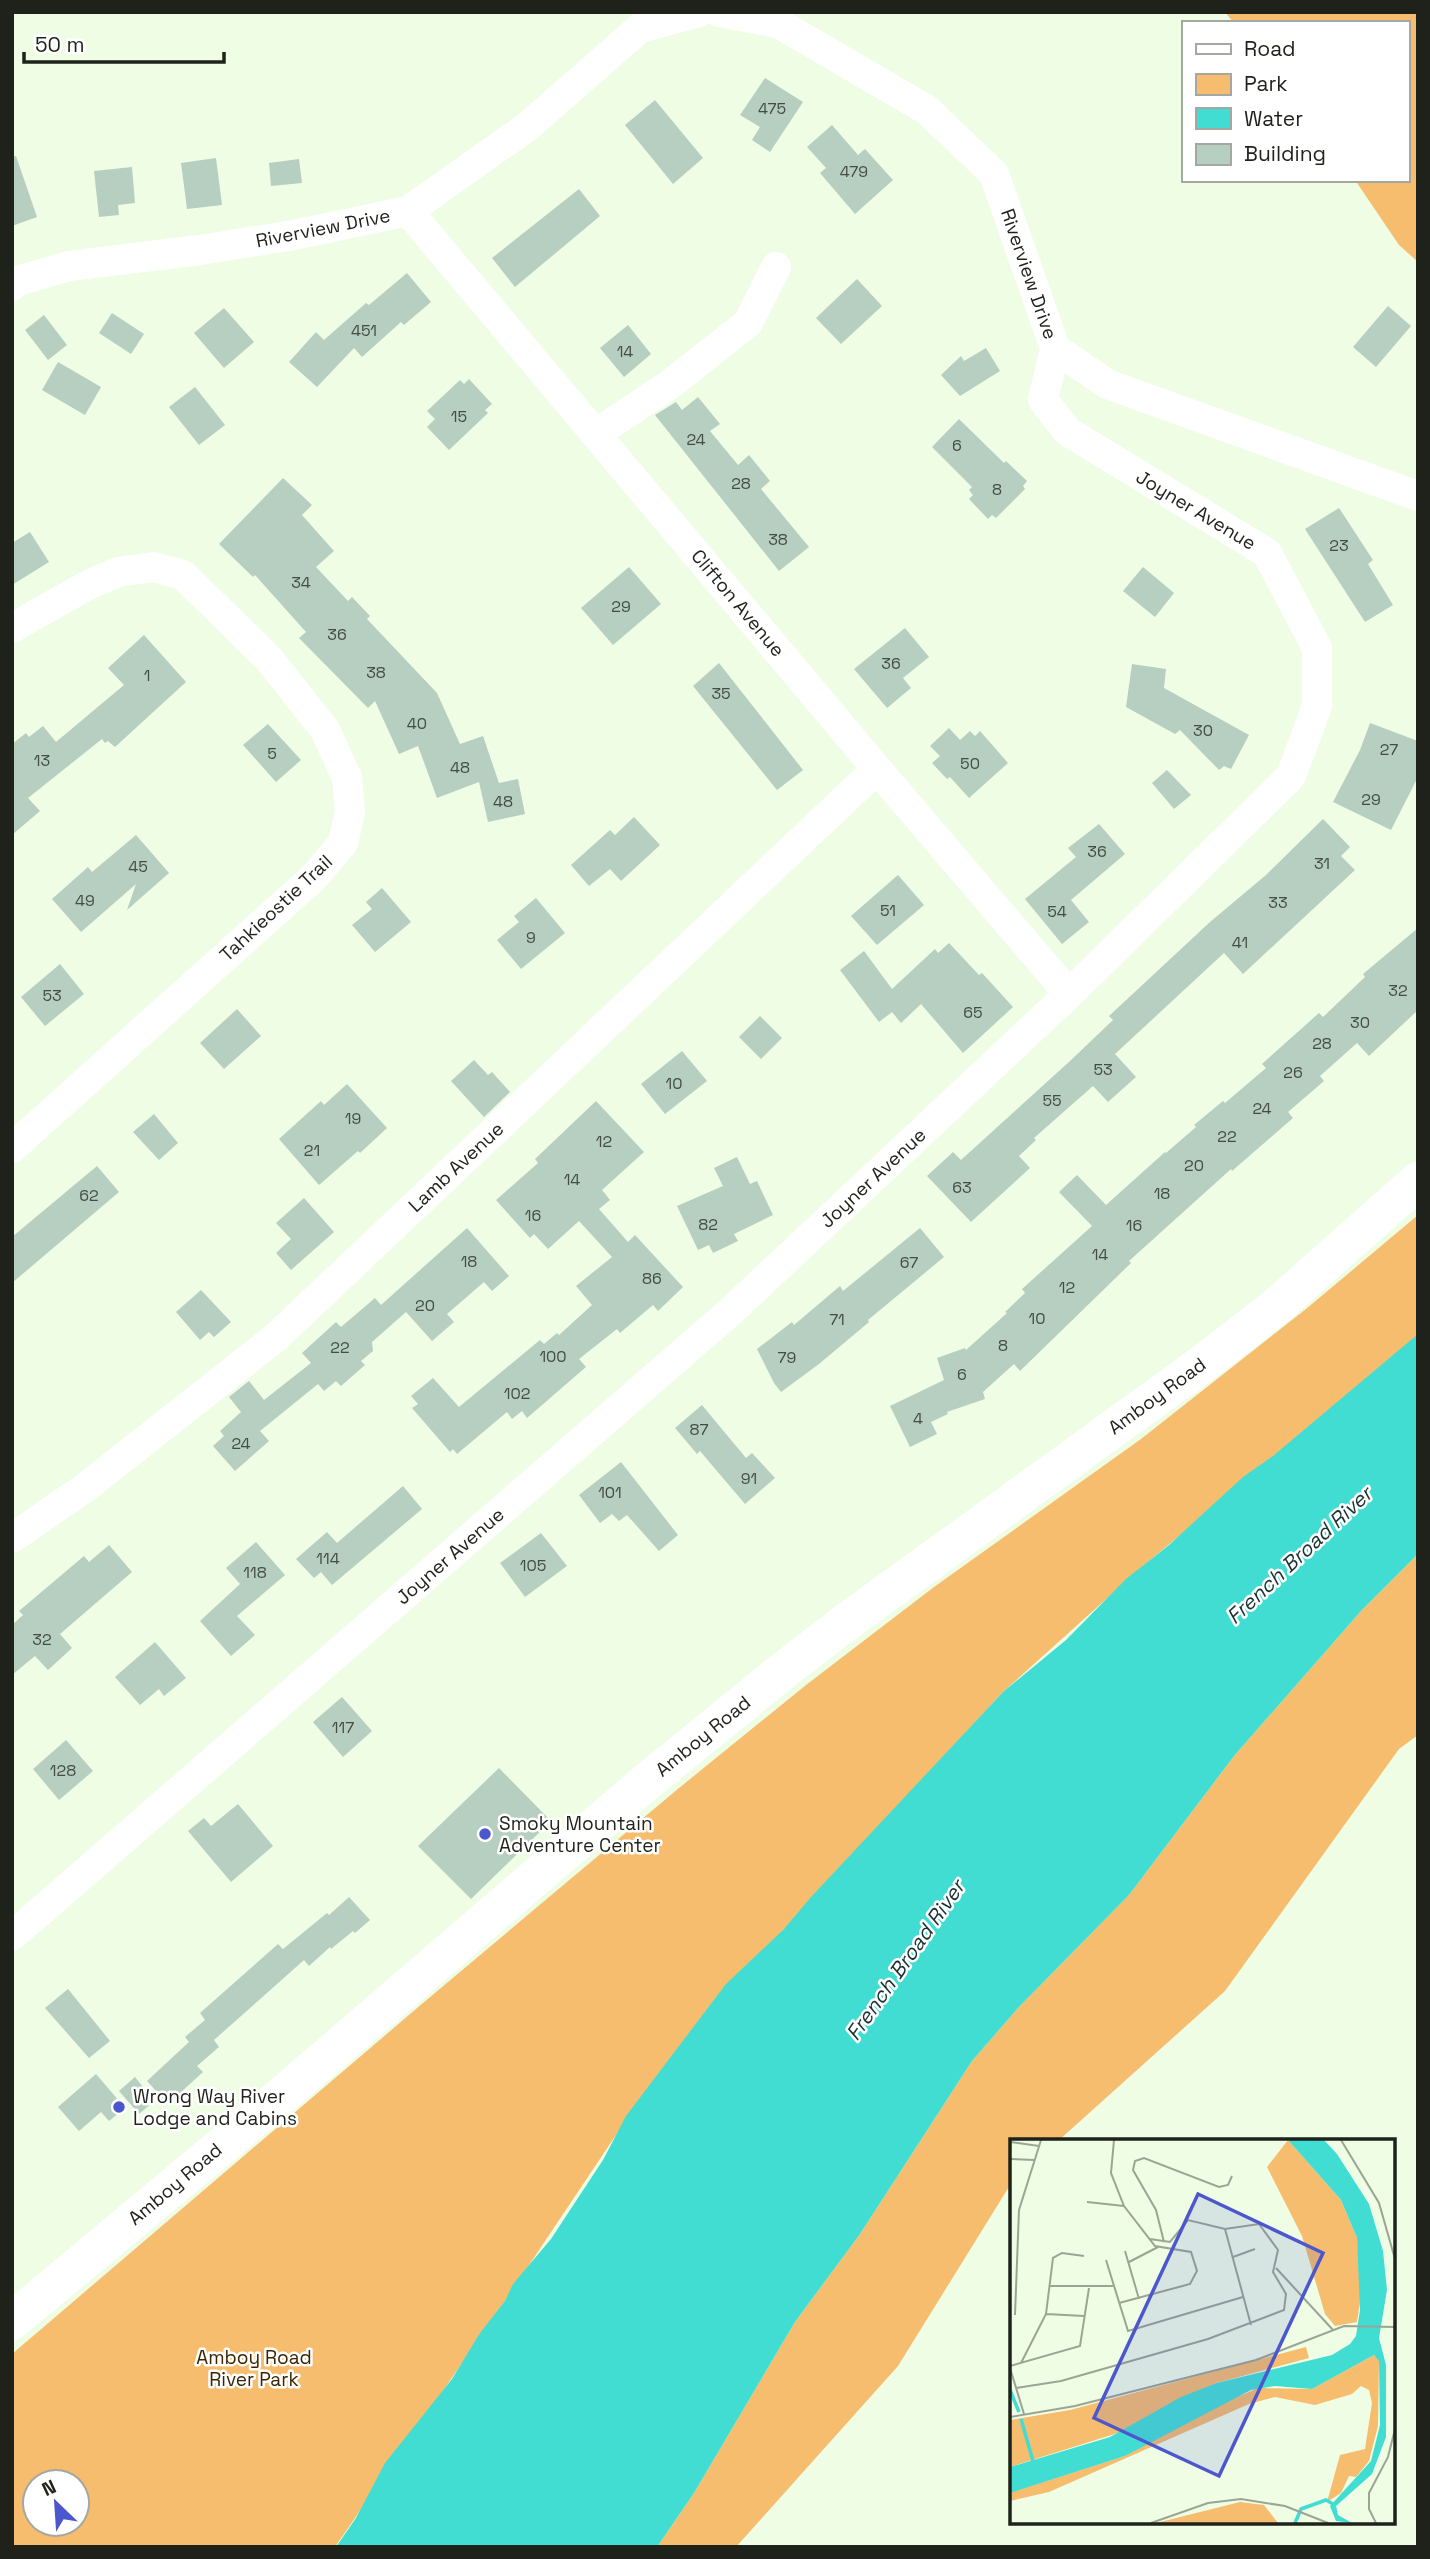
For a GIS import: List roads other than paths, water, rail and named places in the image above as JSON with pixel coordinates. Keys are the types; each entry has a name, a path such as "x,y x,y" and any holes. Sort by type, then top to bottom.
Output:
{"main road":[{"name":"Amboy Road","path":"12,2320 272,2104 644,1784 769,1682 845,1623 1201,1365 1277,1306 1418,1181"}],"street":[{"name":"Riverview Drive","path":"12,286 17,281 69,265 294,236 408,211 527,127 640,28 699,12"},
{"name":"Riverview Drive","path":"719,12 778,23 904,97 926,110 994,174 1055,348 1107,384 1418,496"},
{"name":"Clifton Avenue","path":"408,211 1069,994"},
{"path":"597,433 669,385 748,323 776,267"},
{"name":"Joyner Avenue","path":"12,1936 730,1312 1069,994 1291,776 1317,706 1317,648 1267,553 1067,431 1043,401 1055,348"},
{"name":"Tahkieostie Trail","path":"12,628 88,585 118,572 153,566 183,575 268,659 325,730 347,778 351,812 343,843 314,877 12,1148"},
{"name":"Lamb Avenue","path":"12,1538 86,1487 274,1339 877,769"}],"water":[{"name":"French Broad River","path":"1418,1334 1418,1554 1361,1611 1234,1756 1129,1895 1018,2008 972,2061 860,2234 795,2322 694,2493 657,2547 336,2547 356,2518 385,2463 452,2379 480,2333 505,2301 513,2284 551,2239 603,2160 626,2116 726,1984 783,1930 1004,1691 1066,1640 1126,1579 1169,1545 1243,1477 1273,1456"}],"place":[{"name":"Smoky Mountain Adventure Center","path":"485,1834"},
{"name":"Wrong Way River Lodge and Cabins","path":"119,2107"}],"park label":[{"name":"Amboy Road River Park","path":"254,2368"}]}
